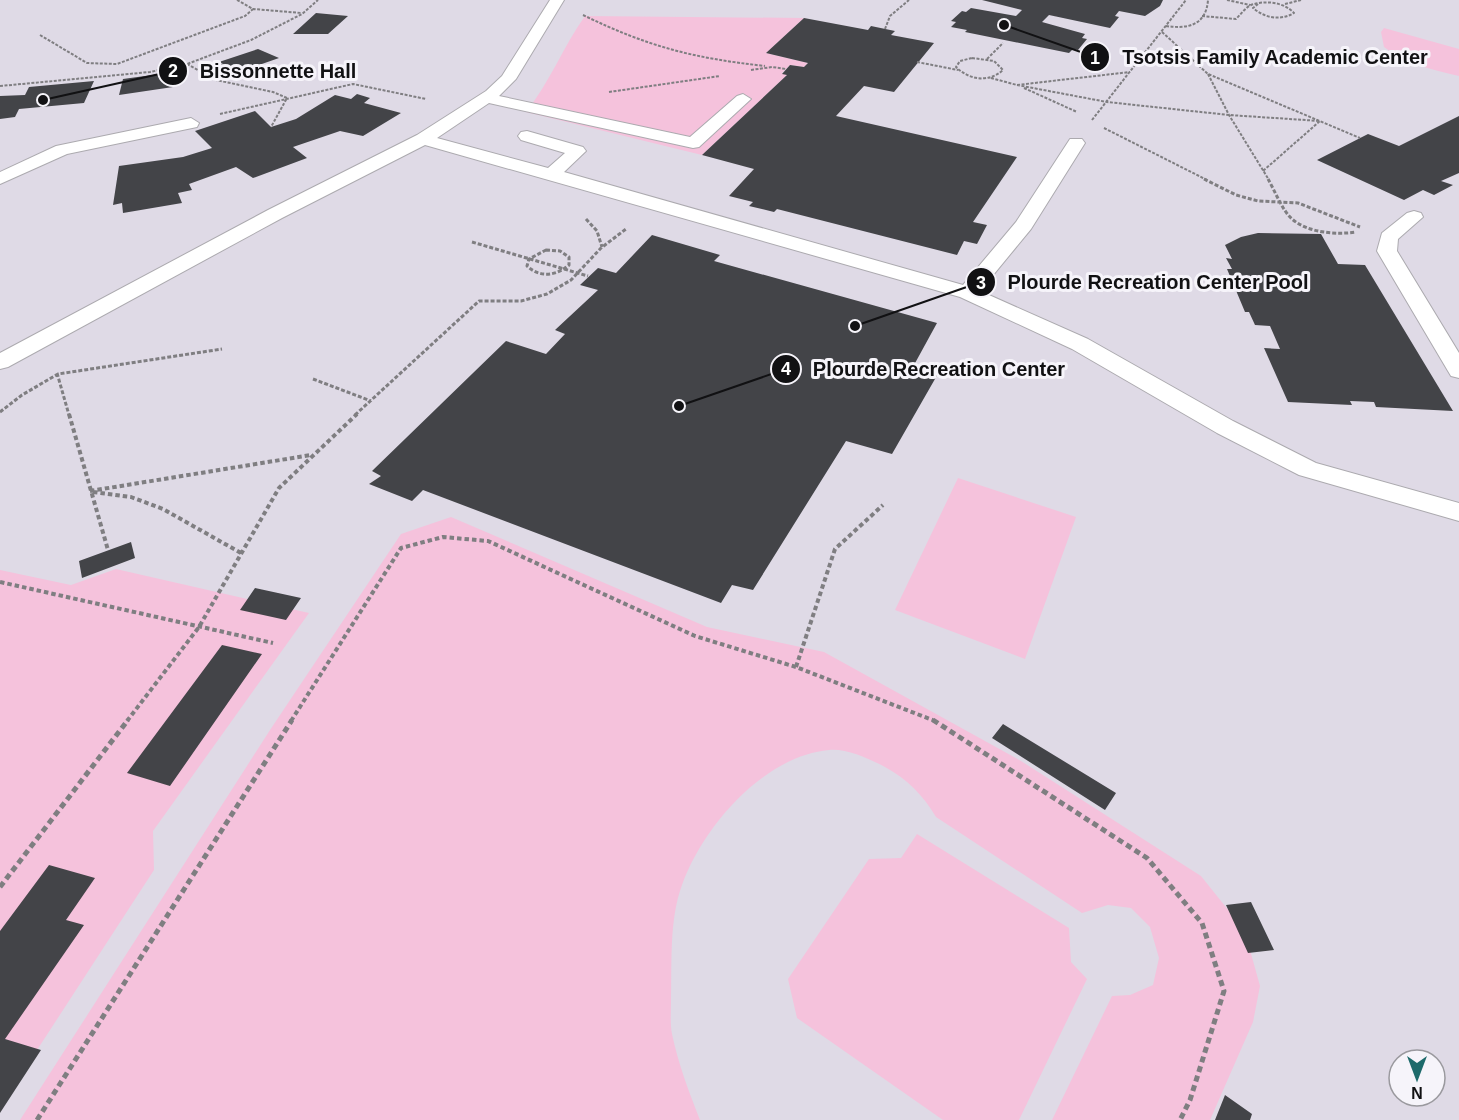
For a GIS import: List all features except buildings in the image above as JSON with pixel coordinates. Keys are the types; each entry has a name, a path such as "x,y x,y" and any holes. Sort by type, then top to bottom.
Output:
{"lane":[{"path":"0,362 265,219 423,139 486,98 508,80 556,1"},
{"path":"486,98 693,143 743,99"},
{"path":"0,179 62,150 191,123"},
{"path":"527,136 577,151 552,174"},
{"path":"423,139 967,293 1080,344 1225,427 1308,469 1459,512"},
{"path":"967,293 1024,225 1076,143"},
{"path":"1414,218 1389,237 1387,251 1459,371"}],"path":[{"path":"237,0 253,9 303,13"},
{"path":"0,86 150,72 187,64 251,40 303,13 318,0"},
{"path":"885,29 890,16 909,0"},
{"path":"1076,143 1186,0"},
{"path":"1167,26 1185,29 1196,22 1207,10 1208,0"},
{"path":"1227,0 1247,5 1291,4 1301,0"},
{"path":"1264,0 1278,3 1291,9 1294,13 1284,18 1264,16 1253,8 1258,4 1264,0"},
{"path":"556,1 618,32 678,53 709,60 786,69"},
{"path":"1202,16 1236,19 1248,7 1258,4"},
{"path":"40,35 87,63 117,64 245,16 253,9"},
{"path":"1162,32 1208,74 1360,138"},
{"path":"987,59 1003,43"},
{"path":"958,70 957,64 965,59 987,59 999,64 1003,70 991,78"},
{"path":"917,62 958,70 976,78 991,78 1107,102 1229,115 1320,121"},
{"path":"187,64 216,80 273,92 287,98"},
{"path":"750,71 772,67"},
{"path":"1017,85 1131,72"},
{"path":"603,93 727,74"},
{"path":"1102,126 1236,195 1258,201 1281,202 1298,203 1366,230 1336,235 1305,226 1292,219 1281,202 1229,115 1208,74"},
{"path":"191,123 287,98 353,84 426,99"},
{"path":"1017,85 1082,115"},
{"path":"271,127 287,98"},
{"path":"1263,171 1320,121"},
{"path":"582,217 596,229 602,247"},
{"path":"0,887 199,627 279,489 312,455 479,301 520,302 539,298 558,289 579,273 602,247 628,226"},
{"path":"472,242 588,276"},
{"path":"546,250 560,251 569,257 570,261 565,269 554,274 540,274 527,267 528,259 546,250"},
{"path":"0,412 22,395 58,374 222,349"},
{"path":"50,372 58,374"},
{"path":"58,374 108,550"},
{"path":"313,379 371,401"},
{"path":"90,491 312,455"},
{"path":"90,491 131,497 164,508 241,553"},
{"path":"796,667 835,549 883,505"},
{"path":"37,1120 401,548 443,537 488,541 695,636 796,667 932,719 1147,858 1202,923 1224,992 1190,1100 1180,1120"},
{"path":"0,582 273,643"}],"shaded area":[{"path":"0,0 1459,0 1459,1120 0,1120"},
{"path":"585,16 804,18 766,53 808,63 804,67 790,65 782,73 787,75 702,155 526,112"},
{"path":"1384,28 1459,49 1459,76 1420,66 1393,53 1384,47 1381,32"},
{"path":"958,478 1076,517 1025,659 895,610"},
{"path":"451,517 707,627 824,652 1021,761 1201,876 1233,916 1250,950 1260,986 1253,1022 1210,1120 1052,1120 1112,996 1130,995 1153,985 1159,958 1150,927 1131,908 1108,905 1082,913 936,817 914,788 893,772 850,752 829,750 805,755 782,765 759,780 739,798 705,840 682,885 673,927 671,1026 674,1045 700,1120 20,1120 270,730 401,534"},
{"path":"116,569 309,613 153,831 154,870 0,1107 0,570 71,585"},
{"path":"917,834 1069,928 1071,962 1087,979 1019,1120 943,1120 797,1018 788,979 869,859 901,858"}],"place":[{"name":"Tsotsis Family Academic Center","path":"1004,25"},
{"name":"Bissonnette Hall","path":"43,100"},
{"name":"Plourde Recreation Center Pool","path":"855,326"},
{"name":"Plourde Recreation Center","path":"679,406"}]}
